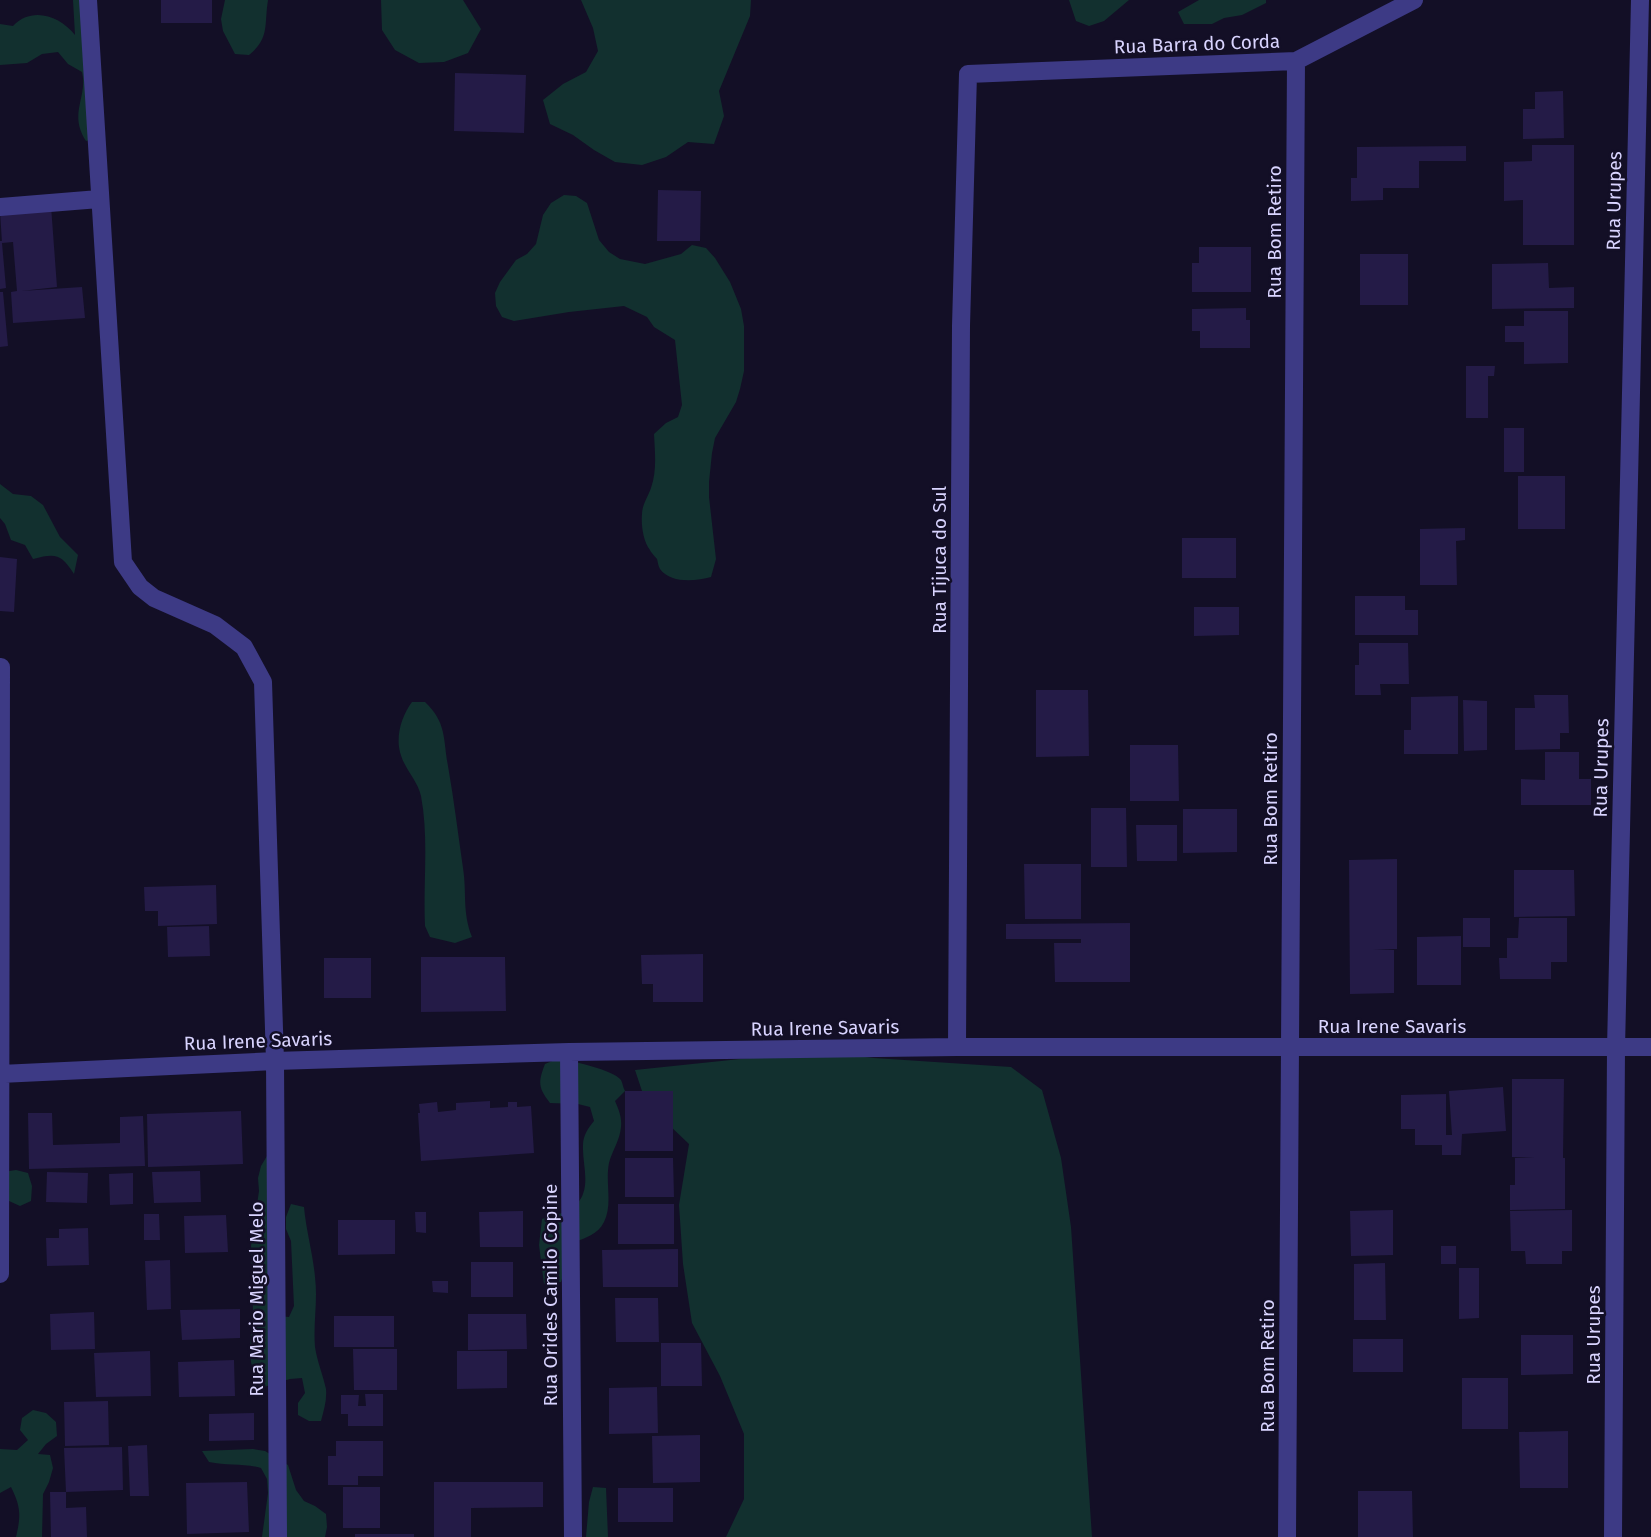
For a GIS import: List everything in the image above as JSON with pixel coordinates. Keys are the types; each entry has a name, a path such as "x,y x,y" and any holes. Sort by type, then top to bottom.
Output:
{"street":[{"name":"Rua Mario Miguel Melo","path":"88,0 123,562 140,587 154,598 215,625 244,647 263,682 275,1061 278,1537"},
{"name":"Rua Barra do Corda","path":"968,74 1296,61 1414,0"},
{"name":"Rua Urupes","path":"1613,1537 1616,1048 1640,0"},
{"name":"Rua Bom Retiro","path":"1287,1537 1296,61"},
{"name":"Rua Tijuca do Sul","path":"957,1047 961,340 968,74"},
{"path":"0,206 99,199"},
{"path":"0,1275 1,667"},
{"name":"Rua Irene Savaris","path":"0,1074 275,1061 569,1052 957,1047 1651,1047"},
{"name":"Rua Orides Camilo Copine","path":"569,1052 573,1537"}],"green space":[{"path":"73,0 88,0 94,139 86,141 78,114 83,90 82,72 68,64 58,52 42,54 27,63 0,65 0,24 13,26 29,16 46,16 62,23 75,35"},
{"path":"225,0 268,0 263,37 249,55 235,54 223,31 221,19"},
{"path":"381,0 463,0 481,29 468,53 444,62 419,63 395,50 382,30"},
{"path":"581,0 751,0 750,16 719,91 724,116 714,144 688,142 666,157 642,165 615,162 573,135 550,124 543,100 563,84 586,72 598,51 593,28"},
{"path":"1069,0 1129,0 1104,21 1089,26 1076,21"},
{"path":"1199,0 1266,0 1266,3 1242,15 1224,18 1212,24 1184,24 1178,12"},
{"path":"564,195 576,196 587,203 599,240 609,252 620,259 645,264 681,254 692,245 706,248 730,282 741,309 744,326 744,371 736,402 715,438 712,453 709,497 716,559 711,577 684,580 665,574 644,538 642,528 643,507 654,475 654,434 678,417 682,405 675,340 654,327 647,317 624,306 514,321 502,317 496,306 495,293 500,282 516,260 527,254 536,244 543,215 551,203"},
{"path":"0,484 13,494 31,496 43,505 60,537 78,555 74,574 61,559 47,556 33,559 25,545 11,540 0,518"},
{"path":"412,702 425,702 432,710 441,724 444,739 463,868 467,919 472,937 455,943 430,937 425,926 425,844 421,796 403,761 399,741 401,723"},
{"path":"816,1051 874,1058 1011,1067 1042,1090 1061,1158 1071,1227 1092,1537 726,1537 744,1499 744,1434 720,1376 692,1323 683,1264 679,1205 689,1144 646,1103 635,1070"},
{"path":"557,1059 581,1063 617,1076 625,1091 615,1101 621,1127 609,1163 607,1215 595,1233 574,1242 561,1282 544,1284 539,1245 542,1219 570,1210 582,1197 585,1183 583,1142 594,1121 590,1107 550,1103 543,1093 540,1080 545,1064"},
{"path":"267,1156 278,1161 277,1316 289,1317 294,1306 291,1241 286,1229 286,1217 291,1204 304,1207 316,1286 315,1347 326,1389 321,1421 309,1421 298,1415 298,1403 305,1393 302,1378 264,1387 254,1374 251,1362 251,1246 259,1191 258,1178"},
{"path":"16,1170 28,1173 32,1186 31,1201 20,1206 9,1201 3,1172"},
{"path":"33,1410 46,1413 56,1422 57,1436 38,1454 50,1455 53,1468 43,1494 42,1537 16,1537 19,1517 17,1500 11,1487 0,1493 0,1449 17,1450 28,1440 20,1430 22,1418"},
{"path":"202,1451 265,1451 288,1465 296,1490 304,1501 326,1514 325,1537 262,1537 268,1493 267,1479 261,1468 209,1462"},
{"path":"593,1487 606,1488 608,1537 586,1537"}],"building":[{"path":"161,0 212,0 212,23 161,23"},
{"path":"455,73 526,75 524,133 454,131"},
{"path":"1563,91 1564,138 1523,139 1523,109 1535,109 1535,92"},
{"path":"1532,145 1574,145 1574,245 1523,245 1523,200 1504,201 1504,162 1532,161"},
{"path":"1466,146 1466,161 1419,161 1419,188 1383,188 1383,200 1351,201 1351,178 1357,178 1357,147"},
{"path":"658,190 701,191 700,241 657,241"},
{"path":"51,206 57,287 21,291 82,287 85,318 13,323 11,292 17,291 13,242 2,243 6,288 0,289 0,211"},
{"path":"1199,247 1251,247 1251,292 1192,292 1192,263 1199,263"},
{"path":"1360,254 1408,254 1408,305 1360,305"},
{"path":"1548,263 1549,288 1574,287 1574,308 1492,309 1492,264"},
{"path":"0,292 3,292 8,346 0,347"},
{"path":"1246,308 1246,320 1250,320 1250,348 1200,348 1200,331 1192,331 1192,309"},
{"path":"1524,311 1568,311 1568,363 1524,364 1524,342 1505,342 1505,326 1524,326"},
{"path":"1466,366 1495,366 1494,376 1488,376 1488,418 1466,418"},
{"path":"1504,428 1524,428 1524,472 1504,472"},
{"path":"1518,476 1565,476 1565,529 1518,529"},
{"path":"1465,528 1465,540 1456,541 1457,585 1420,585 1420,529"},
{"path":"1182,538 1236,538 1236,578 1182,578"},
{"path":"0,557 17,559 14,612 0,611"},
{"path":"1355,596 1405,596 1405,610 1418,610 1418,635 1355,635"},
{"path":"1194,607 1239,607 1239,635 1194,636"},
{"path":"1359,643 1408,643 1409,684 1380,684 1381,695 1355,695 1355,665 1359,665"},
{"path":"1036,690 1088,690 1089,756 1036,757"},
{"path":"1534,695 1568,695 1569,733 1560,733 1560,749 1515,750 1515,708 1535,708"},
{"path":"1458,696 1458,754 1404,754 1404,730 1411,730 1411,697"},
{"path":"1463,700 1487,701 1487,750 1464,751"},
{"path":"1130,745 1178,745 1179,801 1130,801"},
{"path":"1545,752 1579,752 1579,779 1591,779 1591,805 1521,805 1521,779 1545,780"},
{"path":"1091,808 1126,808 1127,867 1091,867"},
{"path":"1183,809 1237,809 1237,852 1183,853"},
{"path":"1136,825 1177,825 1177,861 1137,861"},
{"path":"1397,859 1397,949 1373,949 1394,950 1394,993 1350,994 1349,860"},
{"path":"1024,864 1081,864 1081,919 1025,919"},
{"path":"1514,870 1574,870 1575,916 1514,917"},
{"path":"216,885 217,924 158,926 158,911 145,911 144,887"},
{"path":"1463,918 1490,918 1490,947 1463,947"},
{"path":"1519,918 1567,918 1567,962 1551,962 1551,979 1500,979 1499,958 1507,958 1507,938 1518,938"},
{"path":"1130,923 1130,982 1055,982 1054,943 1081,943 1081,939 1006,939 1006,924"},
{"path":"209,926 210,956 168,957 167,927"},
{"path":"1461,936 1461,985 1417,985 1417,937"},
{"path":"703,954 703,1002 653,1002 653,984 642,984 641,955"},
{"path":"421,957 505,957 506,1011 421,1012"},
{"path":"324,958 371,958 371,998 324,998"},
{"path":"1512,1079 1564,1079 1565,1209 1510,1210 1510,1185 1515,1185 1515,1158 1535,1158 1512,1157"},
{"path":"1503,1087 1506,1131 1462,1134 1461,1155 1442,1155 1442,1145 1415,1145 1415,1129 1401,1129 1401,1095 1446,1094 1446,1135 1452,1135 1449,1091"},
{"path":"625,1091 673,1091 673,1151 625,1151"},
{"path":"490,1101 490,1108 508,1107 508,1102 517,1102 517,1107 531,1106 534,1153 421,1161 419,1104 437,1102 438,1112 456,1110 456,1103"},
{"path":"241,1111 243,1164 148,1167 147,1114"},
{"path":"28,1113 52,1113 53,1145 120,1143 120,1117 143,1116 145,1166 29,1169"},
{"path":"625,1158 673,1158 674,1197 625,1197"},
{"path":"200,1171 201,1202 154,1203 152,1172"},
{"path":"47,1172 88,1173 87,1203 46,1202"},
{"path":"133,1173 133,1204 110,1205 109,1174"},
{"path":"618,1204 674,1204 674,1244 618,1244"},
{"path":"1393,1210 1393,1255 1351,1256 1350,1211"},
{"path":"1572,1210 1572,1251 1562,1251 1562,1264 1526,1264 1525,1251 1511,1251 1510,1211"},
{"path":"523,1211 523,1247 480,1247 479,1212"},
{"path":"415,1212 426,1212 426,1233 416,1232"},
{"path":"144,1214 159,1214 160,1240 144,1240"},
{"path":"226,1215 228,1252 185,1253 184,1216"},
{"path":"338,1220 395,1220 395,1254 338,1255"},
{"path":"88,1228 89,1265 47,1266 46,1238 59,1238 59,1229"},
{"path":"1441,1246 1456,1246 1456,1264 1441,1264"},
{"path":"678,1249 678,1287 603,1287 602,1250"},
{"path":"170,1260 171,1309 147,1310 145,1261"},
{"path":"471,1262 513,1262 513,1297 471,1297"},
{"path":"1385,1263 1386,1320 1354,1320 1354,1264"},
{"path":"1459,1268 1479,1268 1479,1318 1459,1319"},
{"path":"432,1281 448,1281 448,1293 433,1292"},
{"path":"615,1298 658,1298 659,1342 616,1342"},
{"path":"240,1309 240,1338 182,1340 180,1310"},
{"path":"94,1312 95,1349 51,1350 50,1314"},
{"path":"468,1314 526,1314 527,1349 468,1350"},
{"path":"334,1316 394,1316 394,1347 334,1347"},
{"path":"1521,1335 1573,1335 1573,1374 1521,1375"},
{"path":"1353,1339 1403,1339 1403,1372 1353,1372"},
{"path":"661,1343 701,1343 702,1386 661,1386"},
{"path":"353,1349 397,1349 397,1390 354,1390"},
{"path":"150,1351 151,1396 96,1397 94,1353"},
{"path":"457,1351 507,1351 507,1388 457,1389"},
{"path":"234,1360 235,1396 179,1397 178,1362"},
{"path":"1462,1378 1508,1378 1508,1429 1462,1429"},
{"path":"657,1387 658,1433 609,1434 609,1388"},
{"path":"365,1394 383,1394 383,1426 348,1426 348,1414 341,1414 341,1395 359,1395 358,1406 366,1406"},
{"path":"108,1401 109,1445 65,1446 64,1402"},
{"path":"254,1413 254,1440 209,1441 209,1414"},
{"path":"1568,1431 1568,1488 1520,1488 1519,1432"},
{"path":"700,1435 700,1482 653,1483 652,1436"},
{"path":"336,1441 383,1441 383,1476 358,1476 358,1485 328,1485 328,1456 336,1456"},
{"path":"147,1445 149,1496 130,1496 128,1446"},
{"path":"122,1447 123,1490 66,1492 64,1448"},
{"path":"247,1482 249,1532 187,1534 186,1483"},
{"path":"434,1482 543,1482 543,1507 471,1508 471,1537 434,1537"},
{"path":"343,1487 380,1487 380,1528 343,1528"},
{"path":"618,1488 673,1488 673,1522 618,1522"},
{"path":"1358,1491 1412,1491 1413,1537 1358,1537"},
{"path":"50,1492 66,1492 66,1508 86,1507 87,1537 51,1537"},
{"path":"355,1534 414,1534 414,1537 355,1537"}]}
